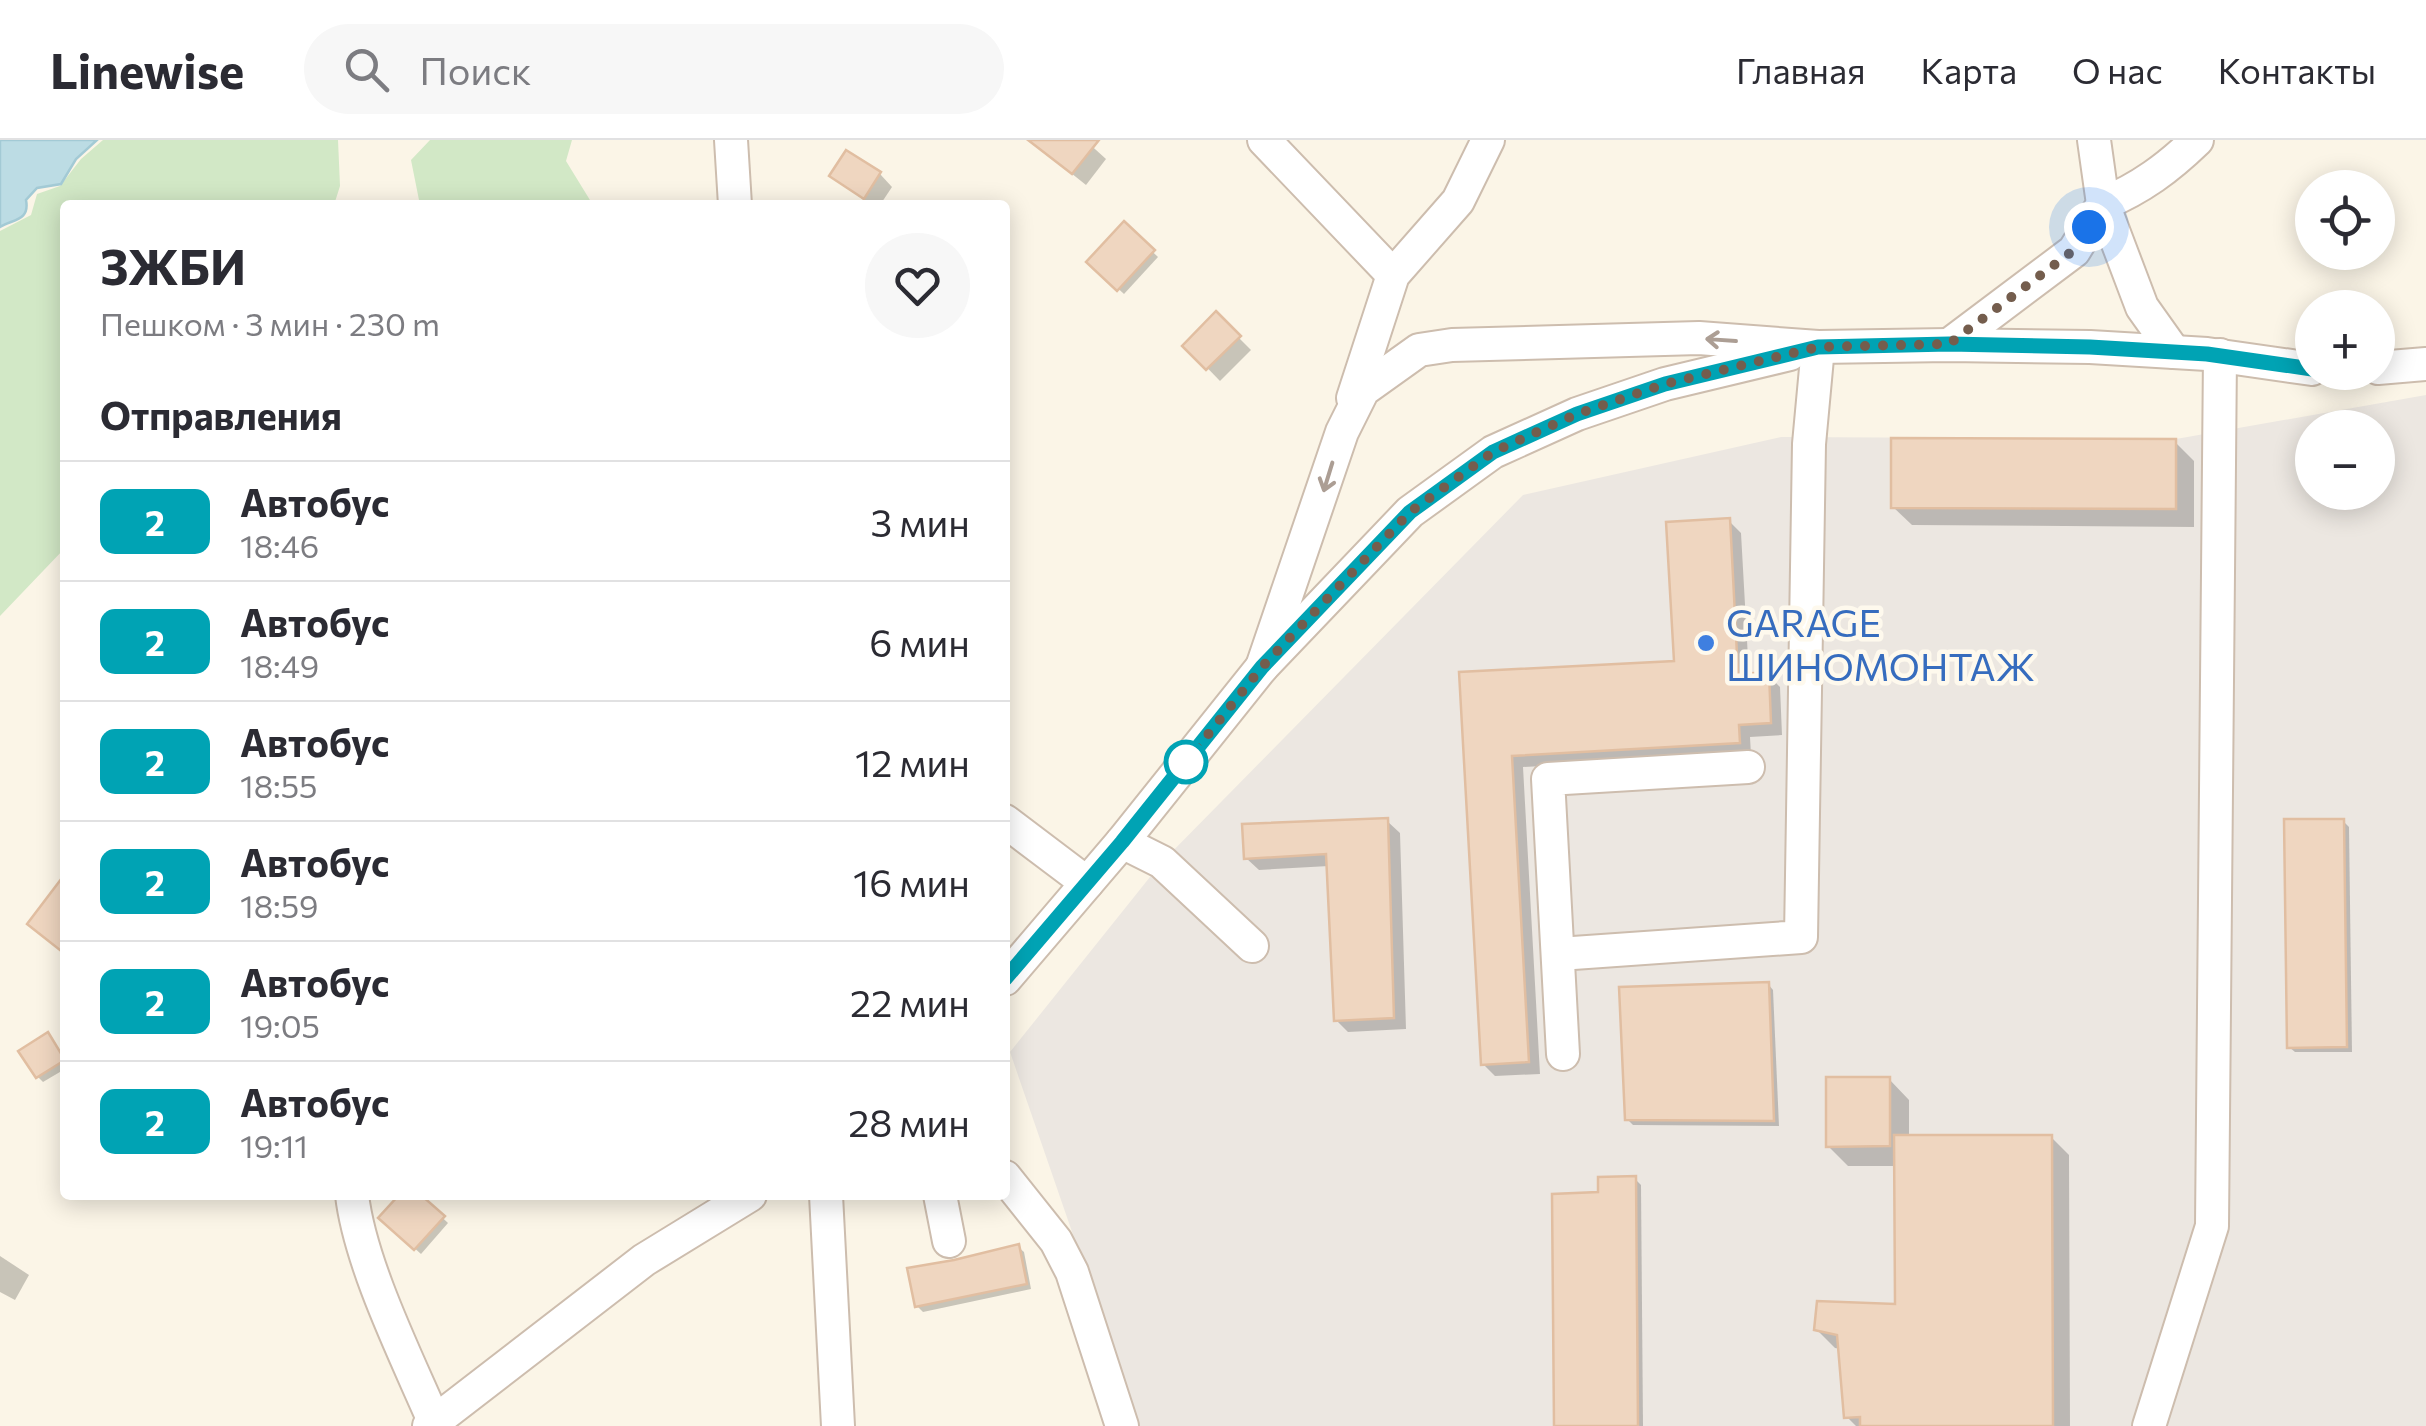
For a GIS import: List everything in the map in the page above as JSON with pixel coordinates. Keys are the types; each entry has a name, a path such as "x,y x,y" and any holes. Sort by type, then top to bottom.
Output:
{"street":[{"path":"731,140 735,200"},
{"path":"1264,140 1392,275"},
{"path":"1262,667 1392,275 1458,201 1488,140"},
{"path":"2094,140 2103,204 2142,307 2174,352"},
{"path":"1949,344 2074,250 2103,204 2163,172 2197,140"},
{"path":"1342,432 1363,390 1419,350 1452,345 1699,338 1818,347 1949,344 2174,352 2295,366"},
{"path":"1010,973 1122,842 1262,667 1410,512 1493,452 1577,414 1665,384 1818,347"},
{"path":"1559,954 1802,937 1809,444 1818,347"},
{"path":"2149,1426 2212,1226 2220,355"},
{"path":"2395,367 2426,364"},
{"path":"1563,1054 1548,779 1748,767"},
{"path":"1010,826 1087,883"},
{"path":"1122,842 1162,862 1252,946"},
{"path":"1010,1183 1056,1241 1072,1272 1122,1426"},
{"path":"353,1200 355,1218 387,1310 432,1424 644,1260 742,1200"},
{"path":"826,1200 838,1426"},
{"path":"941,1200 948,1241"}],"shaded area":[{"path":"2426,395 2426,1426 1139,1426 1010,1052 1162,862 1523,495 1781,437 2176,439 2295,418 2295,510 2395,510 2395,410 2341,410"}],"green space":[{"path":"103,140 338,140 340,186 336,200 60,200 60,553 0,616 0,231 31,215 37,194 60,186 81,159"},
{"path":"430,140 572,140 566,161 590,200 419,200 411,160"}],"water":[{"path":"0,140 97,140 76,159 61,184 37,188 26,200 23,216 0,227"}],"building":[{"path":"1028,140 1099,140 1072,174"},
{"path":"846,150 881,172 864,199 829,176"},
{"path":"1124,221 1155,250 1117,291 1086,262"},
{"path":"1216,311 1241,336 1206,370 1182,346"},
{"path":"1891,438 2176,439 2176,509 1891,508"},
{"path":"1730,518 1738,674 1769,672 1771,723 1739,725 1740,743 1512,756 1529,1062 1481,1065 1459,672 1674,661 1666,522"},
{"path":"1388,818 1394,1018 1334,1021 1326,854 1244,859 1242,824"},
{"path":"2284,819 2344,819 2347,1047 2287,1048"},
{"path":"60,881 60,950 27,924"},
{"path":"1769,982 1774,1121 1625,1120 1619,987"},
{"path":"48,1032 60,1052 60,1063 36,1078 18,1051"},
{"path":"1826,1077 1890,1077 1890,1146 1826,1147"},
{"path":"1894,1135 2052,1135 2053,1426 1860,1426 1860,1417 1844,1418 1837,1335 1814,1330 1817,1301 1895,1304"},
{"path":"1636,1176 1638,1426 1554,1426 1552,1194 1598,1192 1598,1177"},
{"path":"394,1200 427,1200 445,1216 414,1250 378,1218"},
{"path":"1019,1244 1027,1284 915,1307 907,1268"}],"bus line":[{"name":"2","path":"1010,973 1122,842 1262,667 1410,512 1493,452 1577,414 1665,384 1818,347 2090,347 2207,354 2295,367"}],"place":[{"name":"GARAGE ШИНОМОНТАЖ","path":"1706,643"}],"route":[{"path":"1186,762 1262,667 1410,512 1493,452 1577,414 1665,384 1818,347 1949,344 2074,250 2089,227"}]}
